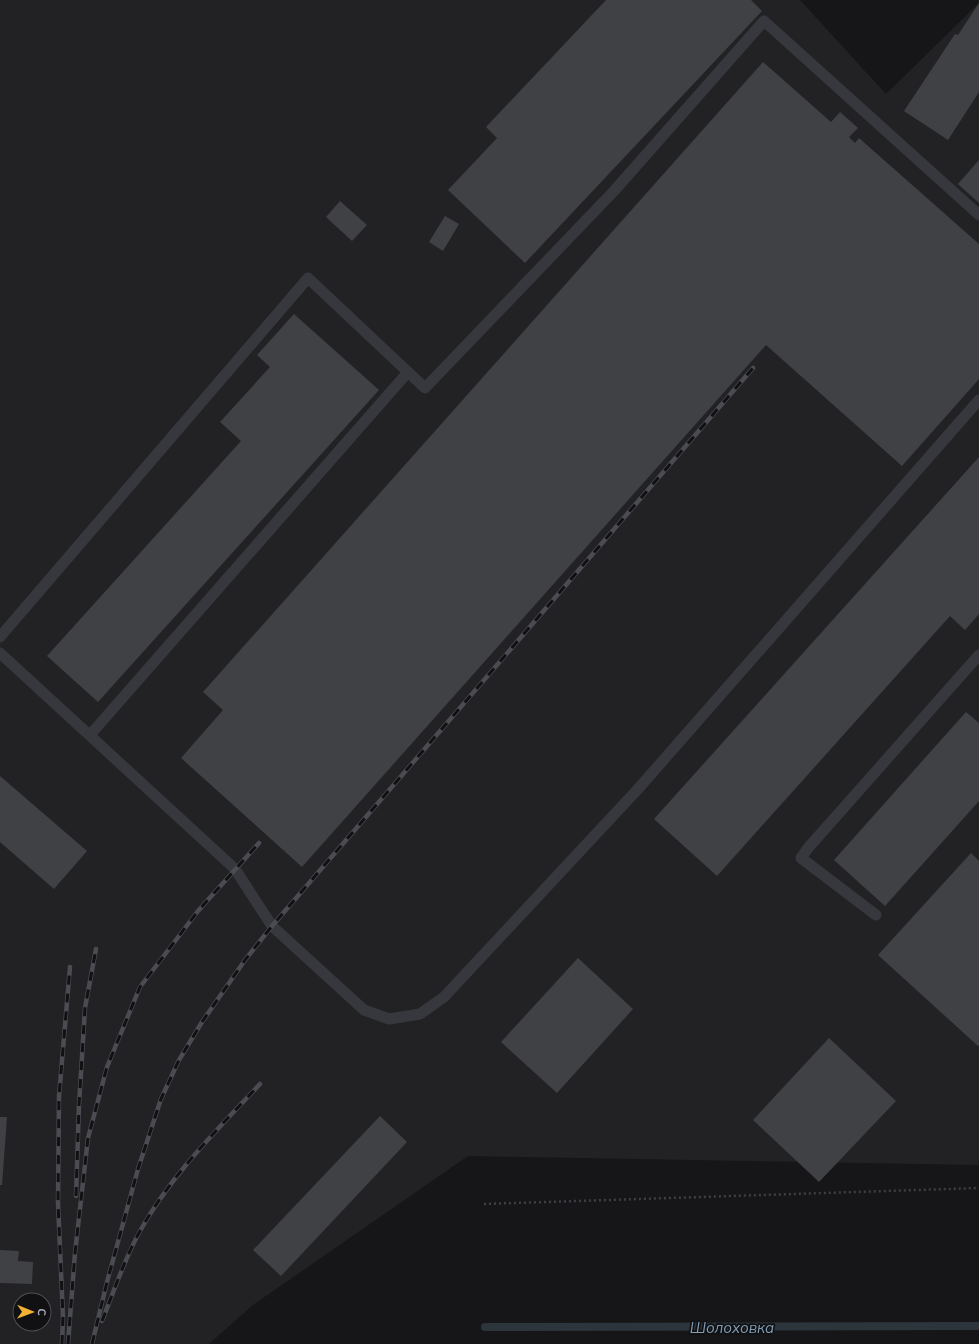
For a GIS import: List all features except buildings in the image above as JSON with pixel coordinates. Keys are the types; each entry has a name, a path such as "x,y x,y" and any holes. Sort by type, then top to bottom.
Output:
{"lane":[{"path":"0,637 308,278 425,388 614,191 764,21 979,215"},
{"path":"90,735 408,372"},
{"path":"0,653 235,869 272,926 364,1010 390,1019 420,1014 444,997 638,789 979,400"},
{"path":"876,915 801,858 808,848 979,655"}],"path":[{"path":"484,1204 979,1188"}],"shaded area":[{"path":"0,0 800,0 886,94 979,3 979,1165 468,1156 253,1305 209,1344 0,1344"}],"waterway":[{"name":"Шолоховка","path":"485,1327 979,1326"}],"railway":[{"path":"92,1344 107,1282 138,1169 161,1099 179,1060 202,1022 245,960 272,926 753,368"},
{"path":"68,1344 75,1253 88,1138 107,1067 140,987 198,911 259,843"},
{"path":"76,1196 79,1105 85,1008 96,949"},
{"path":"62,1344 63,1317 58,1203 59,1096 70,967"},
{"path":"102,1321 129,1253 152,1210 180,1172 211,1136 260,1084"}]}
